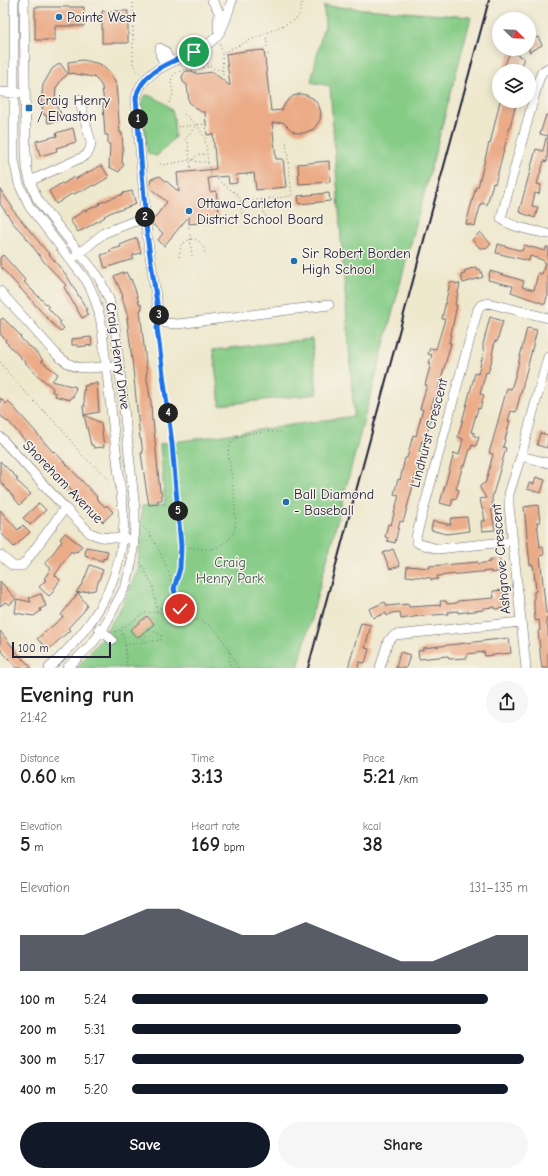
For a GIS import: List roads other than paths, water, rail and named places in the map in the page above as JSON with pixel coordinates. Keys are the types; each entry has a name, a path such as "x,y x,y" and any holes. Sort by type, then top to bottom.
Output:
{"street":[{"name":"Craig Henry Drive","path":"14,0 14,160 19,184 34,215 91,288 97,304 107,367 124,519 123,539 119,563 100,610 78,640 49,668"},
{"name":"Craig Henry Drive","path":"24,0 26,159 30,181 32,188 41,204 95,272 106,291 114,321 135,509 132,561 126,585 107,635 91,644 67,668"},
{"path":"212,0 219,12 218,36"},
{"path":"232,0 224,25 218,36 207,45 168,64 145,79 140,85 136,98 147,235 159,317 165,323 178,324 329,305"},
{"path":"548,68 542,72 539,79 501,218 509,223 548,234"},
{"path":"0,92 26,93"},
{"path":"30,181 85,156 90,151 91,142 79,99"},
{"path":"70,261 104,233 141,220"},
{"path":"0,291 57,355 67,363 83,368 119,366"},
{"name":"Lindhurst Crescent","path":"513,541 438,549 420,544 417,542 416,537 478,309 481,305 488,303 548,318"},
{"name":"Ashgrove Crescent","path":"526,668 520,622 509,494 545,379 548,357"},
{"name":"Shoreham Avenue","path":"0,437 90,533 101,537 134,540"},
{"path":"521,456 548,463"},
{"path":"0,555 13,566 22,566 65,508"},
{"path":"91,622 107,635"},
{"path":"380,668 388,642 395,635 520,622"}],"railway":[{"path":"308,668 489,0"}],"place":[{"name":"Pointe West","path":"59,17"},
{"name":"Craig Henry / Elvaston","path":"29,108"},
{"name":"Ottawa-Carleton District School Board","path":"189,211"},
{"name":"Sir Robert Borden High School","path":"294,261"},
{"name":"Ball Diamond - Baseball","path":"286,502"}],"park label":[{"name":"Craig Henry Park","path":"230,570"}]}
